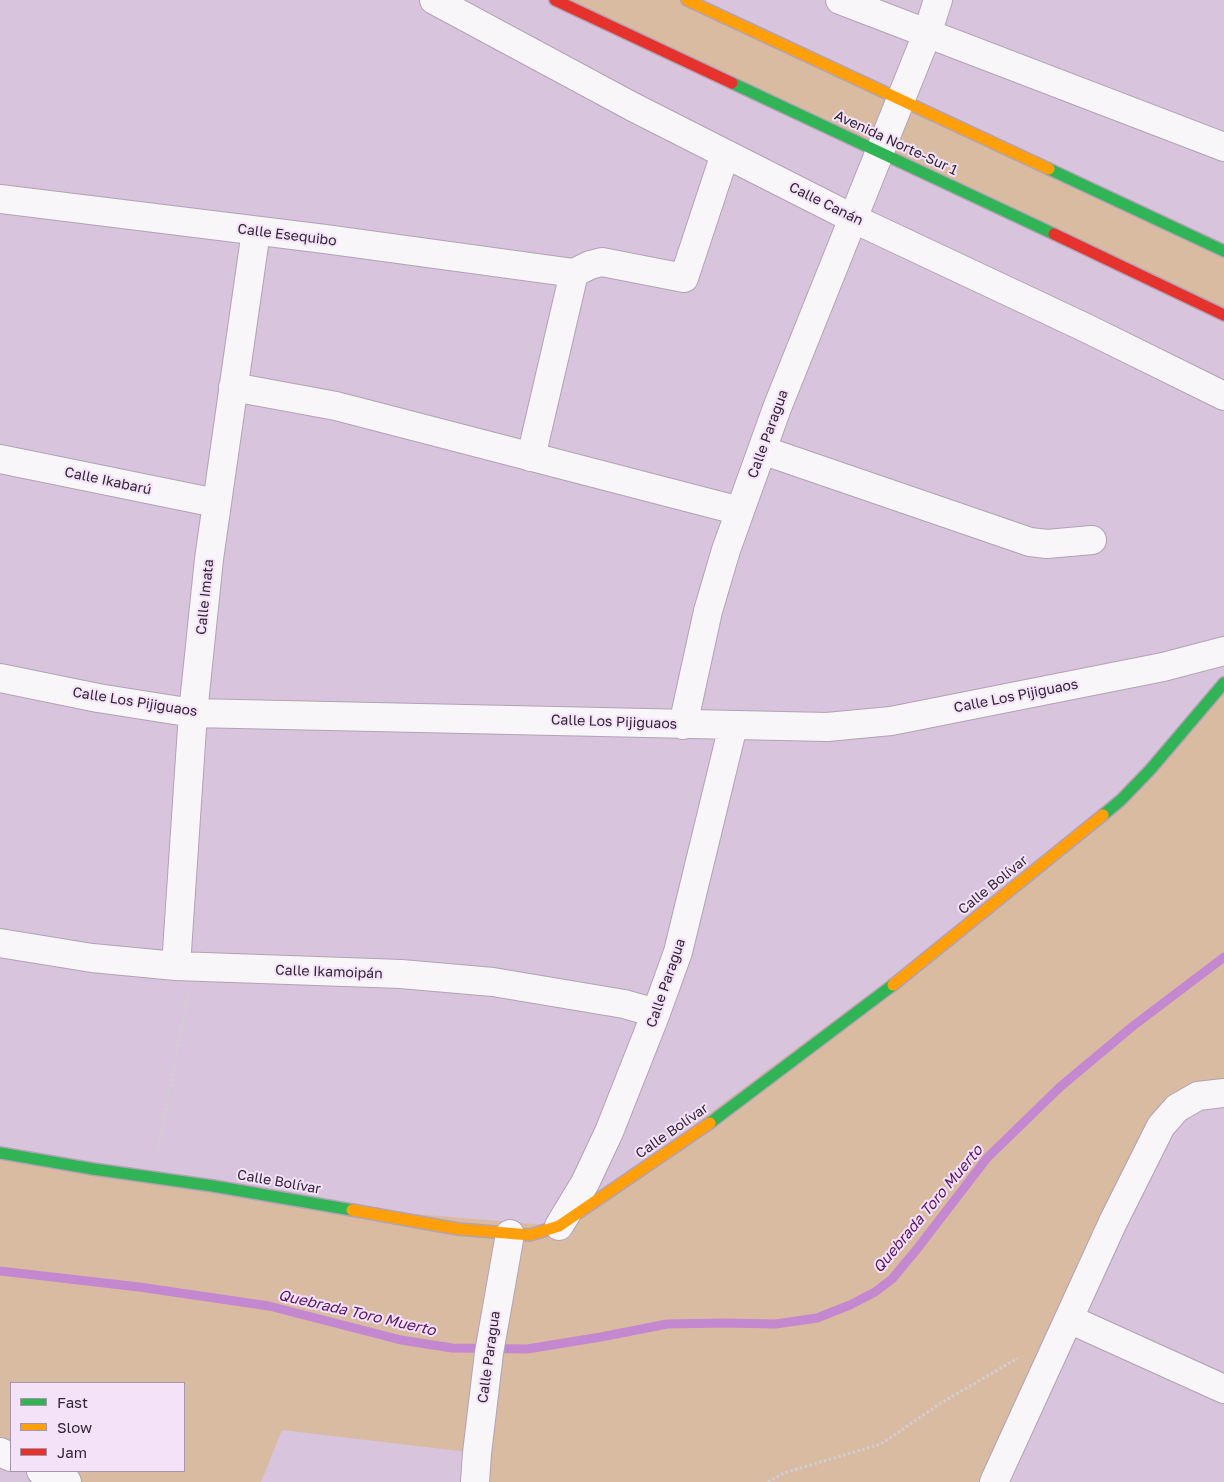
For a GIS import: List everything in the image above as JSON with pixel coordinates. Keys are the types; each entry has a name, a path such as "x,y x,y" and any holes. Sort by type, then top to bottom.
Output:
{"street":[{"name":"Calle Canán","path":"434,0 633,107 852,218 1086,328 1224,396"},
{"name":"Avenida Norte-Sur 1","path":"554,0 879,151 1224,315"},
{"path":"687,0 1224,251"},
{"path":"840,0 1224,147"},
{"name":"Calle Paragua","path":"683,724 708,611 726,550 762,450 852,218 927,34 938,0"},
{"path":"531,457 574,273 590,265 602,262 684,278 725,154"},
{"name":"Calle Esequibo","path":"0,199 574,273"},
{"name":"Calle Imata","path":"185,967 193,713 216,503 256,231"},
{"path":"233,387 336,406 740,511"},
{"path":"762,450 1030,542 1064,544 1092,540"},
{"name":"Calle Ikabarú","path":"0,459 216,503"},
{"name":"Calle Los Pijiguaos","path":"0,678 98,698 193,713 827,727 891,721 1162,667 1224,651"},
{"name":"Calle Bolívar","path":"0,1153 93,1169 213,1186 458,1230 530,1235 559,1226 724,1113 889,988 1060,851 1120,800 1150,770 1224,682"},
{"name":"Calle Paragua","path":"559,1226 585,1183 609,1132 678,952 733,726"},
{"name":"Calle Ikamoipán","path":"0,943 92,958 185,967 401,974 493,982 585,997 656,1013"},
{"path":"994,1482 1113,1222 1161,1126 1177,1108 1198,1096 1224,1092"},
{"name":"Calle Paragua","path":"475,1482 484,1390 510,1234"},
{"path":"1069,1319 1224,1389"},
{"path":"43,1472 66,1482"}],"path":[{"path":"153,1177 185,967"},
{"path":"768,1482 784,1472 881,1444 941,1403 1022,1356"}],"shaded area":[{"path":"555,0 687,0 1224,251 1224,315"},
{"path":"1224,683 1224,1093 1177,1108 994,1482 475,1482 476,1453 282,1430 261,1482 67,1482 43,1472 185,1472 185,1382 10,1382 10,1457 0,1452 0,1153 332,1207 559,1226 1068,845"}],"waterway":[{"name":"Quebrada Toro Muerto","path":"0,1271 139,1287 269,1306 401,1340 452,1348 527,1349 667,1324 776,1324 817,1318 850,1305 875,1292 892,1279 987,1158 1060,1087 1133,1026 1224,957"}],"traffic: fast":[{"path":"732,83 1054,234"},
{"path":"1049,169 1224,251"},
{"path":"1103,815 1121,800 1150,770 1224,683"},
{"path":"710,1123 893,985"},
{"path":"0,1153 352,1210"}],"traffic: slow":[{"path":"687,0 1049,169"},
{"path":"893,985 1103,815"},
{"path":"352,1210 458,1229 530,1235 559,1226 710,1123"}],"traffic: jam":[{"path":"555,0 732,83"},
{"path":"1054,234 1224,315"}]}
